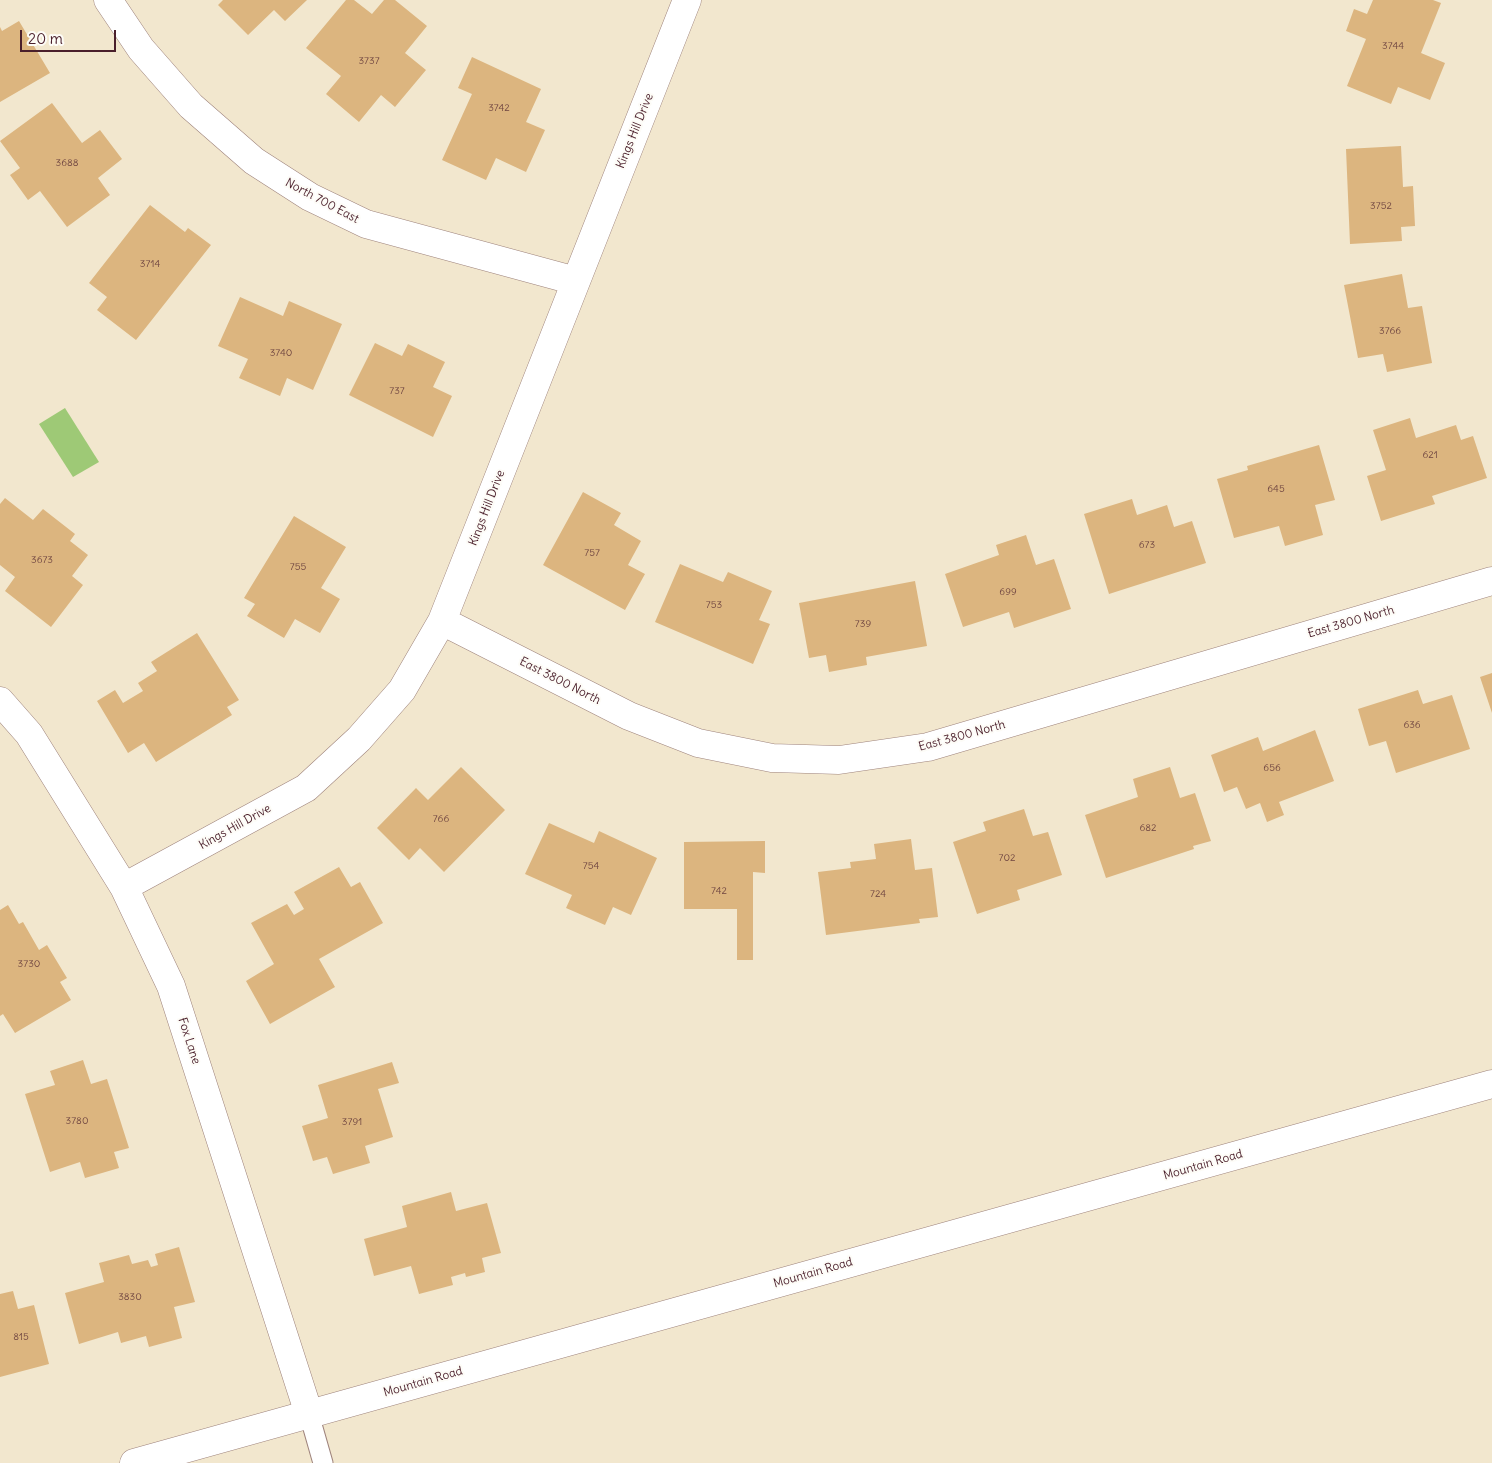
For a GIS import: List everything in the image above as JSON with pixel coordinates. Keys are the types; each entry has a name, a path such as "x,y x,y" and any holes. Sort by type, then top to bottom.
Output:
{"street":[{"name":"North 700 East","path":"108,0 141,49 191,106 254,161 310,197 366,224 576,281"},
{"name":"Kings Hill Drive","path":"124,887 306,788 360,739 402,690 442,621 687,0"},
{"name":"East 3800 North","path":"442,621 629,716 698,743 772,758 839,760 928,746 1492,581"},
{"name":"Fox Lane","path":"0,701 29,734 124,887 172,986 309,1414"},
{"name":"Mountain Road","path":"134,1463 1492,1084"}],"lane":[{"path":"309,1414 323,1463"}],"green space":[{"path":"65,408 99,462 73,477 39,424"}],"building":[{"path":"223,0 307,0 285,21 274,10 248,35 218,5"},
{"path":"346,0 354,0 372,14 384,0 395,0 427,26 405,53 426,70 395,107 381,95 359,122 326,94 341,76 306,48"},
{"path":"1373,0 1433,0 1441,3 1421,53 1445,63 1430,100 1398,87 1391,104 1347,86 1366,39 1346,31 1354,9 1367,14"},
{"path":"19,21 50,73 0,102 0,27 2,31"},
{"path":"472,57 541,89 526,122 545,130 526,172 496,158 486,180 442,160 472,94 458,88"},
{"path":"52,103 82,143 100,130 122,159 98,178 110,195 67,227 40,191 28,200 10,175 20,168 0,141"},
{"path":"1401,146 1403,187 1413,186 1415,226 1401,227 1402,241 1350,244 1346,149"},
{"path":"150,205 185,232 188,228 211,245 136,340 97,310 107,297 89,283"},
{"path":"1402,274 1408,308 1422,306 1432,363 1387,372 1383,354 1358,358 1344,285"},
{"path":"240,297 283,316 289,301 342,324 313,390 287,378 280,396 239,378 248,359 218,346"},
{"path":"375,343 402,356 408,344 445,362 433,387 452,396 433,437 349,395"},
{"path":"1410,418 1416,438 1456,425 1461,440 1473,436 1487,478 1432,496 1435,504 1381,521 1367,476 1386,470 1373,430"},
{"path":"1319,445 1335,500 1315,505 1323,535 1285,546 1279,526 1234,538 1217,479 1248,470 1247,466"},
{"path":"583,492 621,513 614,525 641,541 628,565 645,574 625,610 543,565"},
{"path":"5,498 33,520 43,509 75,534 70,541 88,555 72,576 83,585 51,627 5,591 15,577 0,565 0,504"},
{"path":"1132,499 1137,515 1167,505 1174,527 1192,521 1206,563 1109,594 1084,514"},
{"path":"294,516 346,547 321,588 340,599 320,633 295,619 284,638 247,616 255,604 244,598"},
{"path":"1026,535 1036,565 1054,559 1071,609 1014,628 1009,612 963,627 945,574 999,555 996,545"},
{"path":"680,564 723,582 728,572 772,591 759,620 770,624 753,664 655,622"},
{"path":"915,581 927,646 866,657 867,665 829,672 826,655 809,658 799,603"},
{"path":"197,633 239,700 227,707 232,715 156,762 144,743 128,753 97,701 115,690 123,703 143,691 138,683 157,671 151,662"},
{"path":"1492,673 1492,713 1480,677"},
{"path":"1418,690 1423,704 1452,695 1470,749 1396,773 1386,741 1369,746 1358,709"},
{"path":"1315,730 1334,781 1279,802 1284,815 1267,822 1260,803 1246,809 1237,787 1224,792 1211,755 1258,737 1263,751"},
{"path":"461,767 505,810 444,872 420,848 409,860 377,828 416,788 428,800"},
{"path":"1170,767 1180,798 1195,793 1211,841 1193,846 1194,849 1106,878 1085,815 1138,797 1133,779"},
{"path":"1024,809 1033,836 1048,832 1062,875 1017,890 1020,900 977,914 953,842 986,831 983,822"},
{"path":"549,823 594,843 599,831 657,858 631,915 613,907 605,925 566,908 572,895 525,874"},
{"path":"911,839 915,870 932,868 938,917 919,919 920,923 826,935 818,872 851,868 850,862 876,859 874,844"},
{"path":"765,841 765,873 753,872 753,960 737,960 737,909 684,909 684,842"},
{"path":"339,867 351,887 360,882 383,923 319,959 335,987 270,1024 246,981 274,964 251,923 287,904 294,915 304,909 294,892"},
{"path":"8,905 19,924 23,922 39,950 47,945 67,978 60,982 71,1000 15,1033 3,1014 0,1016 0,910"},
{"path":"83,1060 91,1084 107,1079 129,1148 114,1152 119,1168 85,1178 80,1162 50,1172 25,1094 55,1085 50,1071"},
{"path":"392,1062 399,1083 378,1089 393,1137 365,1146 370,1163 333,1174 327,1157 313,1161 302,1126 328,1118 318,1085"},
{"path":"451,1192 456,1211 487,1203 501,1253 482,1258 485,1272 466,1277 465,1273 451,1277 453,1285 419,1294 411,1266 374,1276 364,1239 407,1227 402,1206"},
{"path":"179,1247 195,1302 174,1307 182,1338 149,1347 146,1336 121,1343 118,1332 79,1344 65,1293 104,1282 99,1263 129,1255 132,1264 148,1260 151,1267 158,1265 155,1254"},
{"path":"13,1291 18,1309 34,1305 49,1364 0,1377 0,1294"}]}
